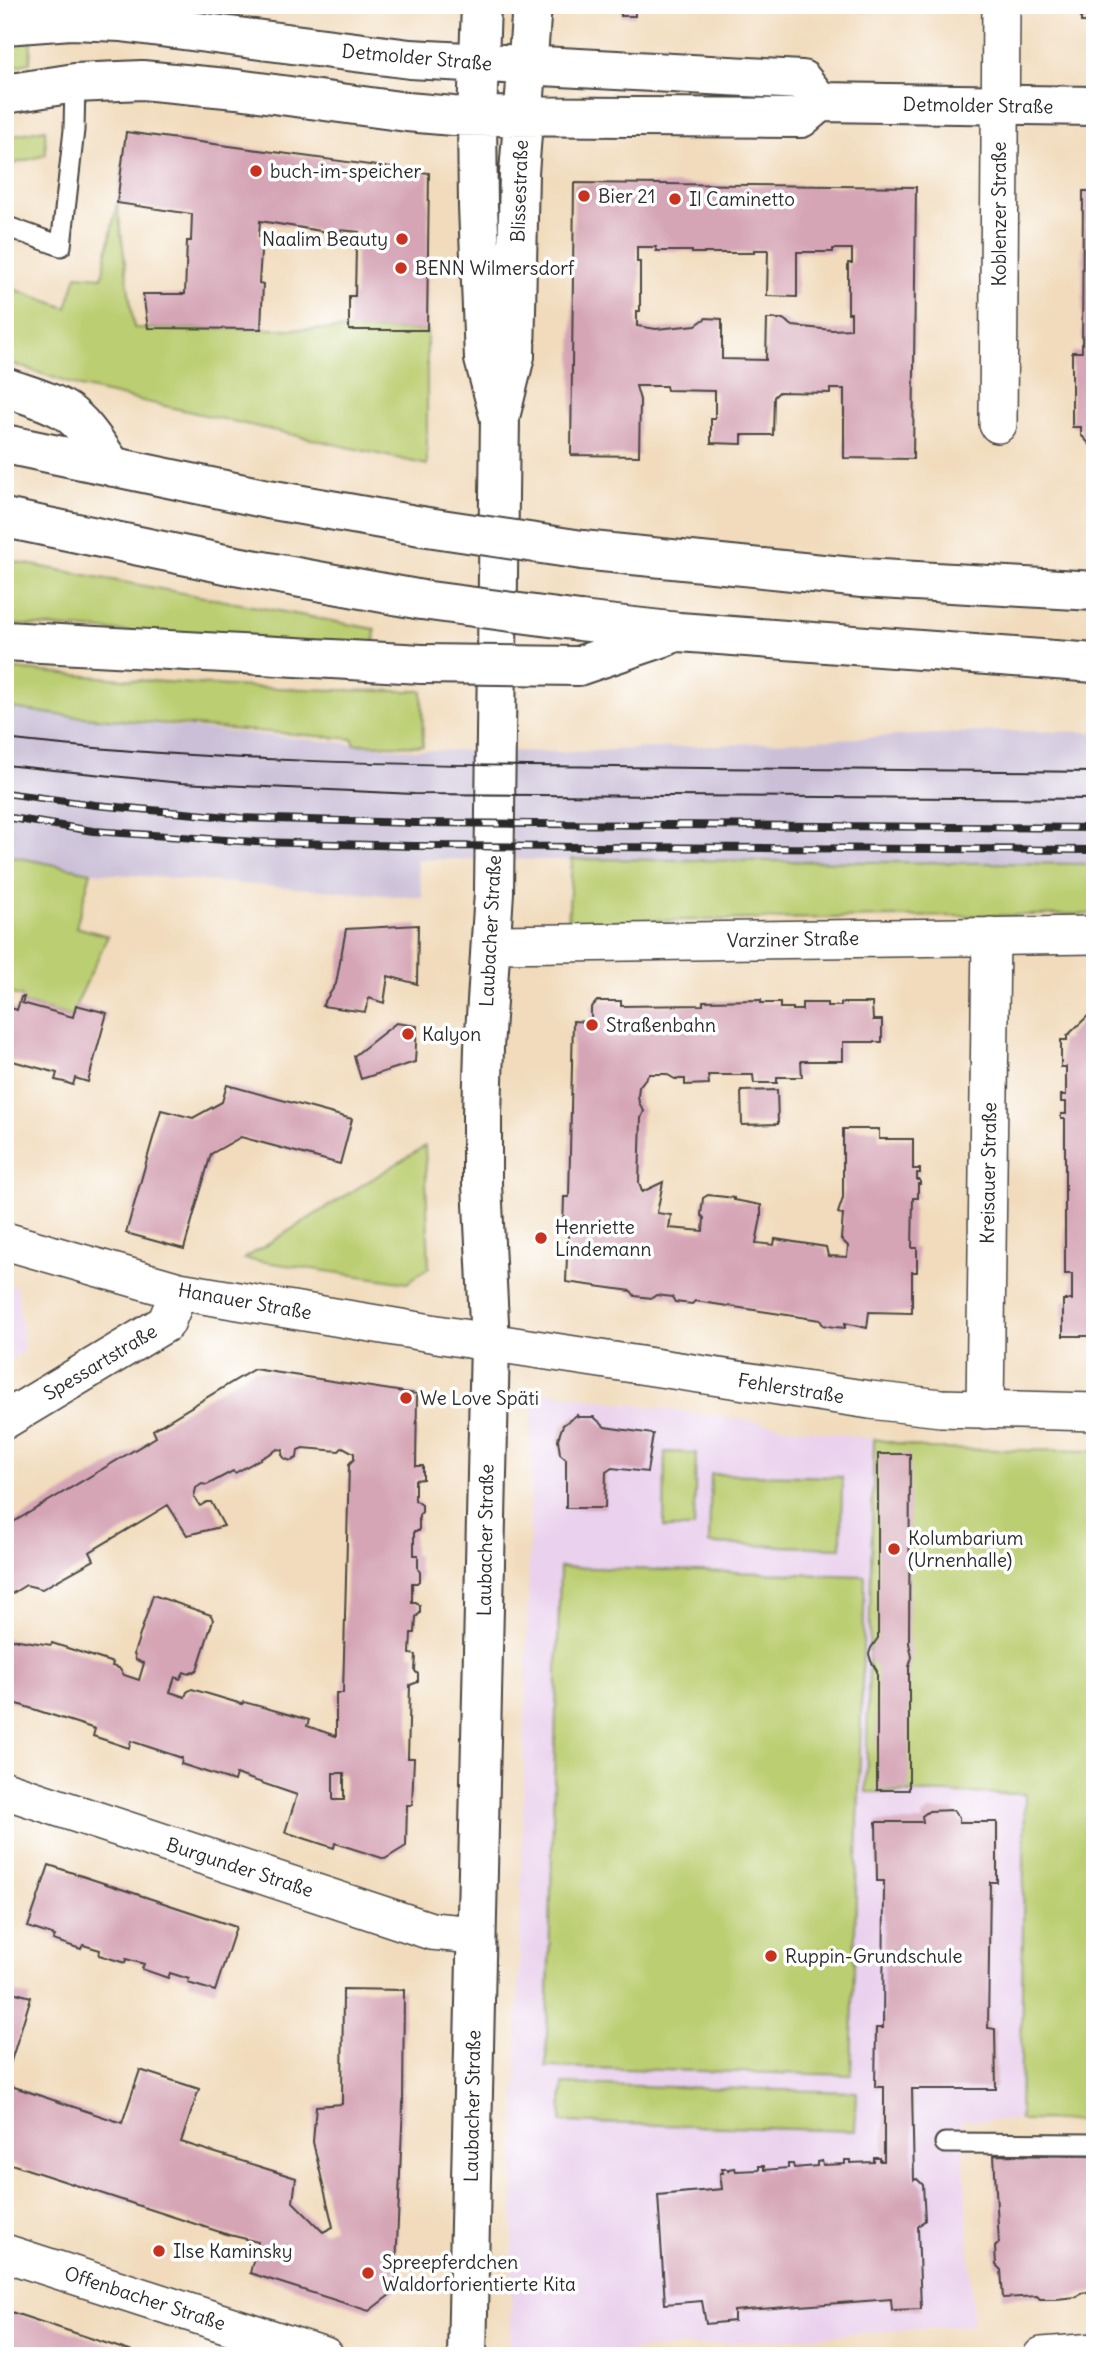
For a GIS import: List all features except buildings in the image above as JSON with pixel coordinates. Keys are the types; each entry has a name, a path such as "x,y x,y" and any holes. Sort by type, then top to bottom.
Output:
{"main road":[{"name":"Blissestraße","path":"481,5 477,172 484,359 500,417"},
{"name":"Blissestraße","path":"496,724 500,417 515,356 522,117 532,5"},
{"name":"Detmolder Straße","path":"5,25 71,20 121,22 411,59 802,80 820,103"},
{"name":"Detmolder Straße","path":"5,94 75,83 142,80 237,89 407,112 477,117 801,118 820,103 1095,106"},
{"path":"5,387 67,412 80,424 113,467"},
{"path":"5,444 268,499 421,526 582,550 862,578 1095,591"},
{"path":"5,518 229,565 422,600 679,632 1095,663"},
{"path":"5,640 422,664 578,666 679,632"},
{"name":"Laubacher Straße","path":"467,2356 490,1342 482,1184 482,1115 492,944 496,724"}],"street":[{"name":"Koblenzer Straße","path":"999,424 1001,5"},
{"name":"Varziner Straße","path":"492,944 1095,935"},
{"name":"Kreisauer Straße","path":"985,1410 991,936"},
{"name":"Hanauer Straße","path":"5,1241 179,1291 490,1342"},
{"name":"Spessartstraße","path":"5,1420 166,1323 179,1291"},
{"name":"Fehlerstraße","path":"490,1342 870,1400 941,1408 1095,1412"},
{"name":"Burgunder Straße","path":"5,1790 431,1931 476,1935"},
{"name":"Offenbacher Straße","path":"5,2253 325,2356"},
{"path":"1042,2356 1095,2352"}],"lane":[{"path":"5,226 61,246 74,130 75,83"},
{"path":"945,2143 1095,2144"}],"shaded area":[{"path":"5,707 59,715 414,750 573,752 999,731 1095,732 1095,864 416,859 423,898 91,872 5,855"},
{"path":"5,1284 17,1287 24,1351 5,1363"},
{"name":"Ruppin-Grundschule","path":"533,1390 874,1439 866,1792 1025,1794 1020,2120 962,2120 973,2325 555,2356 510,2356"}],"green space":[{"path":"31,40 30,63 5,68 5,43"},
{"path":"45,129 46,155 5,166 5,137"},
{"path":"117,203 134,328 427,330 427,465 80,387 5,361 5,286 67,308 77,275 102,277"},
{"path":"5,560 375,629 374,647 5,624"},
{"path":"5,668 213,685 422,691 423,746 354,744 353,739 59,715 5,707"},
{"path":"5,855 91,872 76,927 108,936 73,1017 22,1003 23,997 5,992"},
{"path":"572,859 1095,864 1095,914 568,922"},
{"path":"425,1146 429,1267 407,1283 244,1259"},
{"path":"874,1439 929,1449 1095,1451 1095,2121 1020,2120 1025,1794 866,1792"},
{"path":"665,1452 696,1453 694,1528 664,1528"},
{"path":"711,1474 842,1477 841,1548 709,1544"},
{"path":"560,1567 865,1576 851,2075 546,2067"},
{"path":"563,2084 857,2092 855,2131 561,2122"}],"tram line":[{"path":"5,739 157,753 385,763 1095,772"},
{"path":"5,765 181,783 414,794 1095,799"}],"railway":[{"path":"5,793 95,805 240,818 414,823 1095,828"},
{"path":"5,817 93,831 255,842 414,846 1095,850"}],"place":[{"name":"buch-im-speicher","path":"256,171"},
{"name":"Bier 21","path":"584,196"},
{"name":"Il Caminetto","path":"675,199"},
{"name":"Naalim Beauty","path":"402,239"},
{"name":"BENN Wilmersdorf","path":"401,268"},
{"name":"Straßenbahn","path":"592,1025"},
{"name":"Kalyon","path":"408,1034"},
{"name":"Henriette Lindemann","path":"541,1238"},
{"name":"We Love Späti","path":"406,1398"},
{"name":"Kolumbarium (Urnenhalle)","path":"894,1549"},
{"name":"Ruppin-Grundschule","path":"771,1956"},
{"name":"Ilse Kaminsky","path":"159,2251"},
{"name":"Spreepferdchen Waldorforientierte Kita","path":"368,2273"}]}
